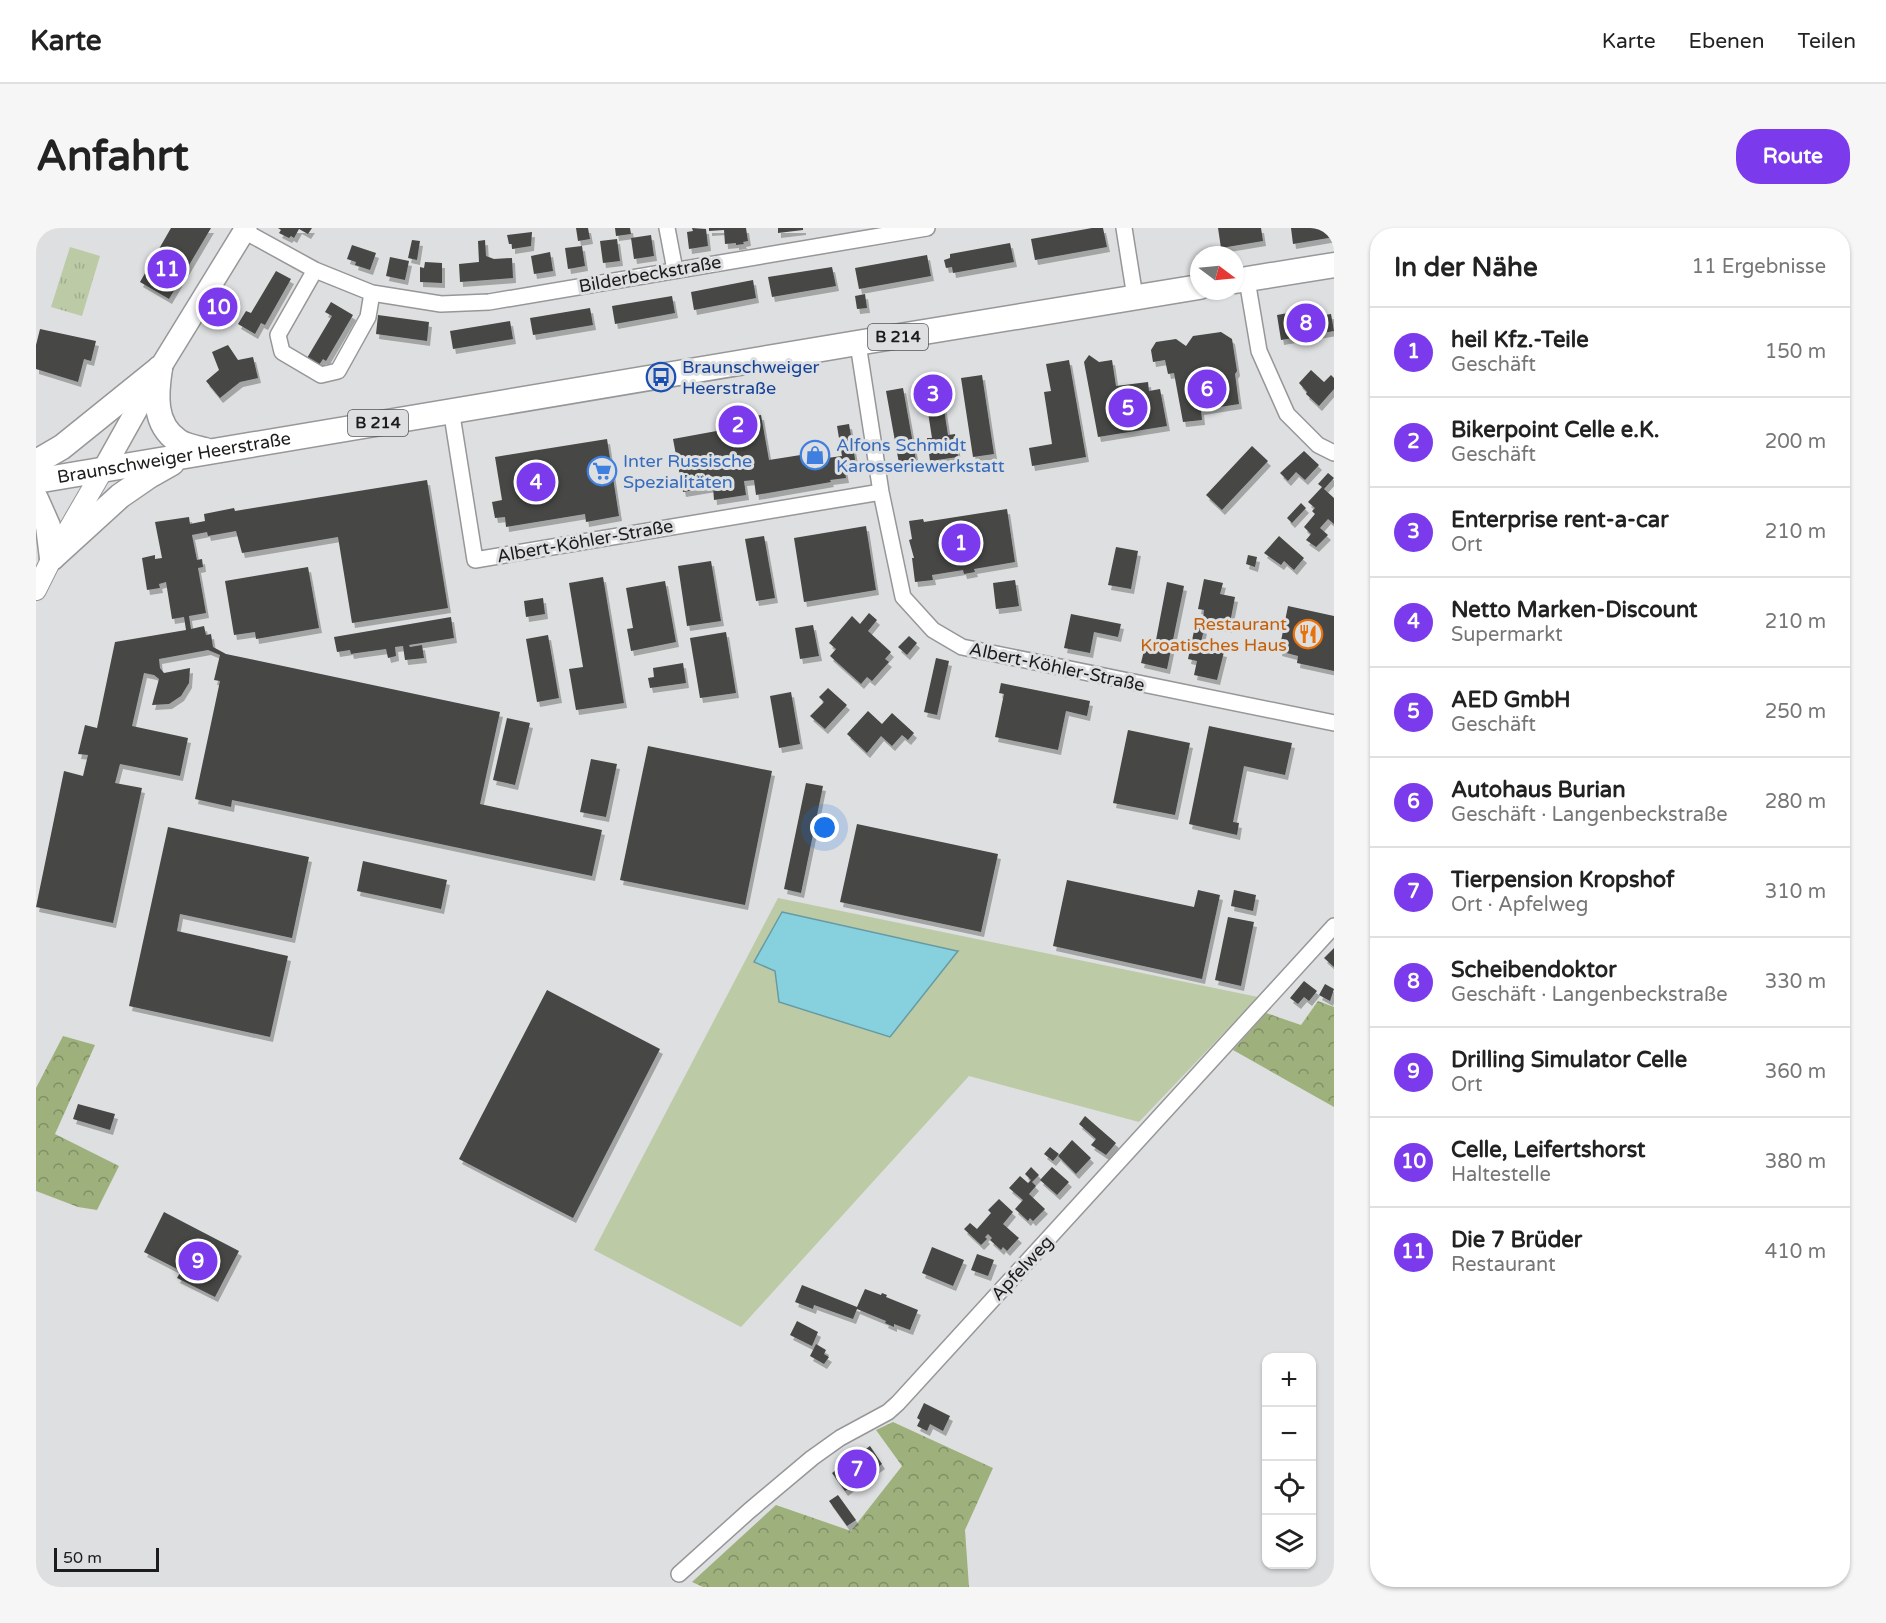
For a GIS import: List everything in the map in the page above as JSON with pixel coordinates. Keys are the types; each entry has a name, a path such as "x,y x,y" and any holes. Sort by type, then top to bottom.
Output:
{"main road":[{"path":"103,470 160,368 245,229"},
{"path":"1244,280 1334,265"},
{"name":"Braunschweiger Heerstraße","path":"36,481 451,409 661,377 1190,288"},
{"path":"160,368 156,393 158,411 166,429 179,442 208,451"},
{"path":"36,462 62,447 160,368"},
{"path":"52,558 120,496 149,476 173,463 208,451"},
{"path":"36,499 48,526 52,558"}],"street":[{"path":"667,228 675,270"},
{"name":"Bilderbeckstraße","path":"245,229 315,270 372,293 441,304 489,302 675,270 843,234 927,228"},
{"path":"1124,228 1135,297"},
{"path":"315,270 278,335 282,352 321,375 338,371 368,317 372,293"},
{"path":"1244,293 1259,351 1287,414 1318,444 1334,453"},
{"name":"Albert-Köhler-Straße","path":"858,344 881,492 903,597 933,630 962,647 1334,723"},
{"name":"Albert-Köhler-Straße","path":"451,409 475,560 881,492"},
{"path":"36,590 103,470"},
{"name":"Apfelweg","path":"679,1574 812,1458 840,1438 888,1412 898,1403 1334,927"}],"green space":[{"path":"70,247 100,256 82,316 51,307"},
{"path":"778,898 1258,997 1139,1122 969,1076 741,1327 594,1250","holes":["957,951 778,984 775,971 754,962"]},
{"path":"1318,1001 1334,1007 1334,1107 1233,1050 1266,1013 1301,1025"},
{"path":"63,1036 95,1045 55,1134 119,1166 97,1210 78,1207 36,1191 36,1088"},
{"path":"893,1422 993,1468 965,1530 969,1587 703,1587 692,1582 776,1505 851,1531 902,1466 876,1430"}],"water":[{"path":"782,912 958,951 890,1037 779,1002 775,971 754,962"}],"building":[{"path":"171,228 211,228 169,299 140,282"},
{"path":"278,228 312,228 308,234 299,229 294,238 291,236 289,238 279,233 281,230"},
{"path":"576,228 588,228 590,239 578,241"},
{"path":"615,228 630,228 631,234 616,236"},
{"path":"692,228 706,229 708,246 689,249 687,232 693,231"},
{"path":"709,228 746,228 748,241 743,242 744,244 725,244 724,230 709,231"},
{"path":"778,228 803,228 803,230 778,233"},
{"path":"1103,228 1107,247 1035,260 1031,239"},
{"path":"1218,228 1261,228 1263,241 1221,246"},
{"path":"1291,228 1334,228 1334,237 1293,244"},
{"path":"532,232 531,246 512,249 507,235"},
{"path":"651,235 654,256 634,259 631,238"},
{"path":"617,239 620,261 603,263 600,241"},
{"path":"412,240 420,241 417,260 408,258"},
{"path":"485,240 486,256 494,259 512,258 513,278 460,282 459,264 479,262 478,241"},
{"path":"1010,243 1014,262 953,273 952,267 946,268 944,260 950,258 950,254"},
{"path":"352,245 376,253 370,270 355,265 356,262 347,259"},
{"path":"582,246 585,266 568,269 565,248"},
{"path":"550,252 553,271 534,274 531,256"},
{"path":"927,255 931,276 859,289 855,268"},
{"path":"390,257 409,261 405,280 386,276"},
{"path":"425,262 442,263 442,283 420,282 420,267 424,268"},
{"path":"832,267 836,286 772,297 768,277"},
{"path":"276,271 291,279 265,325 261,323 255,334 238,324 246,311 251,313"},
{"path":"753,280 756,298 694,310 691,292"},
{"path":"865,294 867,308 857,309 855,296"},
{"path":"672,296 675,313 615,324 612,306"},
{"path":"331,302 353,315 326,361 323,359 319,365 307,358 332,316 325,312"},
{"path":"590,308 593,325 533,335 530,318"},
{"path":"1310,309 1311,317 1331,314 1334,331 1281,340 1277,315"},
{"path":"378,315 429,322 427,341 376,334"},
{"path":"510,321 513,339 453,349 450,331"},
{"path":"40,329 96,341 91,361 84,359 78,382 36,369 36,345"},
{"path":"1221,332 1232,339 1239,404 1201,410 1202,420 1183,422 1174,373 1168,374 1165,360 1153,362 1151,350 1156,342 1176,339 1186,346 1193,336"},
{"path":"228,345 238,360 253,357 258,378 240,382 220,398 206,381 219,370 212,352"},
{"path":"1089,355 1099,362 1112,360 1116,386 1148,382 1149,391 1160,389 1167,426 1098,437 1084,362"},
{"path":"1069,360 1086,457 1032,466 1029,448 1052,444 1044,392 1051,391 1046,364"},
{"path":"1311,370 1324,382 1331,375 1334,378 1334,389 1319,406 1306,394 1307,392 1299,383"},
{"path":"982,375 994,454 973,457 961,378"},
{"path":"945,381 948,401 943,403 948,435 955,434 958,457 930,461 927,438 932,438 927,406 921,407 917,386"},
{"path":"903,388 917,466 900,469 886,391"},
{"path":"761,415 769,460 826,451 827,458 842,456 837,426 849,424 856,465 844,467 846,478 756,495 754,480 744,481 746,495 714,500 713,487 683,492 673,439 722,430 721,425 727,420"},
{"path":"607,439 619,516 586,522 585,514 506,527 505,517 495,518 492,502 502,500 495,457"},
{"path":"1252,446 1268,461 1222,510 1206,495"},
{"path":"1304,451 1319,465 1305,480 1296,472 1288,481 1280,473"},
{"path":"1328,473 1334,478 1324,489 1334,498 1334,524 1328,519 1320,528 1328,535 1316,547 1306,540 1311,534 1304,527 1315,514 1312,511 1315,508 1308,502 1322,487 1318,484"},
{"path":"427,480 448,608 352,623 338,537 242,553 236,531 208,536 207,532 192,535 197,560 202,559 203,567 198,568 206,613 189,616 191,629 204,626 206,635 211,634 213,647 226,654 500,712 480,804 602,830 592,876 232,800 231,807 195,799 220,681 214,680 220,655 208,650 159,659 160,668 164,673 190,668 189,683 181,696 169,704 152,705 159,679 154,675 144,673 132,726 188,738 180,776 120,764 115,783 142,788 113,923 36,907 64,771 83,776 88,755 78,754 85,725 97,728 115,642 186,630 184,617 172,619 166,582 159,584 160,588 147,590 142,558 155,555 155,559 162,558 155,522 189,517 190,524 205,521 204,514 234,508 235,511"},
{"path":"1301,503 1306,508 1292,523 1287,518"},
{"path":"1007,509 1015,562 974,569 975,572 964,574 963,570 932,575 933,580 915,582 912,558 914,558 909,540 912,539 909,521 923,519 924,522"},
{"path":"866,526 876,590 804,602 794,538"},
{"path":"764,536 775,598 756,601 745,539"},
{"path":"1279,536 1304,558 1294,570 1284,561 1281,565 1264,553"},
{"path":"1116,547 1138,551 1131,589 1108,585"},
{"path":"1248,555 1257,557 1255,567 1246,564"},
{"path":"711,561 721,621 687,626 678,566"},
{"path":"308,567 319,628 256,639 255,632 234,635 225,581"},
{"path":"603,577 624,703 576,710 569,669 583,667 569,583"},
{"path":"1204,579 1223,583 1220,594 1235,597 1229,628 1202,623 1201,628 1204,629 1199,651 1213,654 1214,650 1224,652 1217,680 1194,675 1197,661 1188,659 1197,617 1203,618 1204,610 1198,609"},
{"path":"1015,580 1019,606 996,609 993,583"},
{"path":"665,581 676,642 631,651 627,629 633,628 626,588"},
{"path":"1167,582 1184,586 1167,669 1141,663 1147,638 1156,640"},
{"path":"543,598 545,614 526,617 524,601"},
{"name":"Restaurant Kroatisches Haus","path":"1288,606 1334,616 1334,671 1297,663 1298,656 1279,651"},
{"path":"869,613 877,620 868,631 891,652 885,659 889,662 872,681 867,677 861,684 830,656 836,649 829,643 852,616 860,624"},
{"path":"1071,614 1121,624 1118,637 1094,632 1090,653 1064,648"},
{"path":"451,617 454,638 409,645 410,647 422,645 424,658 405,660 403,646 395,647 396,656 388,658 386,649 351,654 350,650 337,652 334,637"},
{"path":"813,625 819,656 800,659 795,628"},
{"path":"726,632 736,693 700,698 690,638"},
{"path":"548,635 559,698 537,702 526,639"},
{"path":"909,636 917,643 907,655 898,647"},
{"path":"936,658 949,661 937,715 924,712"},
{"path":"683,663 686,683 650,688 648,678 654,677 653,668"},
{"path":"1001,683 1090,701 1087,716 1066,711 1058,750 995,737 1004,694 999,693"},
{"path":"828,688 847,705 825,729 810,716 824,702 819,697"},
{"path":"791,692 800,744 779,748 770,696"},
{"path":"868,711 882,724 892,713 914,733 908,740 902,735 892,746 881,736 867,753 847,734"},
{"path":"507,718 530,723 515,785 493,780"},
{"path":"1209,726 1292,743 1285,775 1244,766 1233,822 1239,823 1237,835 1189,824"},
{"path":"1128,730 1190,743 1175,815 1113,803"},
{"path":"648,746 772,771 745,905 620,880"},
{"path":"591,759 617,764 606,817 580,812"},
{"path":"806,783 823,786 801,893 784,889"},
{"path":"857,824 998,854 981,932 840,902"},
{"path":"168,827 309,857 292,938 180,914 177,931 288,956 270,1037 129,1006"},
{"path":"363,861 447,880 441,909 357,891"},
{"path":"1067,880 1194,907 1198,890 1220,895 1202,979 1053,946"},
{"path":"1234,890 1256,895 1253,911 1231,906"},
{"path":"1228,917 1254,922 1241,986 1215,980"},
{"path":"1334,948 1334,967 1324,958"},
{"path":"1304,981 1317,991 1309,1001 1304,997 1298,1004 1290,998"},
{"path":"1325,984 1334,989 1330,1001 1319,995"},
{"path":"547,990 660,1049 573,1218 459,1159"},
{"path":"78,1104 115,1114 110,1130 73,1119"},
{"path":"1085,1116 1116,1143 1106,1155 1091,1145 1096,1139 1079,1124"},
{"path":"1072,1140 1091,1158 1076,1174 1058,1156"},
{"path":"1050,1147 1059,1154 1053,1161 1044,1154"},
{"path":"1031,1167 1039,1175 1032,1182 1036,1186 1029,1194 1045,1209 1033,1221 1030,1218 1028,1221 1015,1209 1023,1200 1009,1188 1020,1176 1028,1183 1031,1180 1025,1174"},
{"path":"1052,1167 1069,1182 1057,1195 1040,1180"},
{"path":"999,1199 1013,1212 1003,1224 1019,1238 1007,1251 1003,1247 1001,1250 990,1240 992,1238 988,1234 985,1237 987,1239 981,1245 964,1229 970,1223 977,1229 991,1213 988,1210"},
{"path":"164,1212 239,1251 215,1297 177,1278 181,1271 144,1252"},
{"path":"932,1247 964,1260 953,1286 922,1273"},
{"path":"977,1254 994,1260 988,1276 971,1270"},
{"path":"802,1285 857,1307 865,1289 881,1295 882,1293 887,1295 886,1297 918,1310 910,1330 894,1324 894,1327 885,1323 886,1321 857,1309 853,1319 814,1305 813,1309 795,1302"},
{"path":"797,1321 818,1332 812,1346 790,1335"},
{"path":"816,1344 826,1350 824,1354 829,1357 824,1364 810,1356"},
{"path":"924,1403 950,1416 943,1431 930,1424 927,1431 917,1426 920,1420 917,1418"},
{"path":"870,1446 882,1464 845,1491 832,1473"},
{"path":"838,1495 856,1520 847,1526 829,1501"}],"place":[{"name":"Die 7 Brüder","path":"167,269"},
{"name":"Celle, Leifertshorst","path":"218,307"},
{"name":"Scheibendoktor","path":"1306,323"},
{"name":"Braunschweiger Heerstraße","path":"661,377"},
{"name":"Autohaus Burian","path":"1207,389"},
{"name":"Enterprise rent-a-car","path":"933,394"},
{"name":"AED GmbH","path":"1128,408"},
{"name":"Bikerpoint Celle e.K.","path":"738,425"},
{"name":"Alfons Schmidt Karosseriewerkstatt","path":"815,455"},
{"name":"Inter Russische Spezialitäten","path":"602,471"},
{"name":"Netto Marken-Discount","path":"536,482"},
{"name":"heil Kfz.-Teile","path":"961,543"},
{"name":"Restaurant Kroatisches Haus","path":"1308,634"},
{"name":"Drilling Simulator Celle","path":"198,1261"},
{"name":"Tierpension Kropshof","path":"857,1469"}]}
